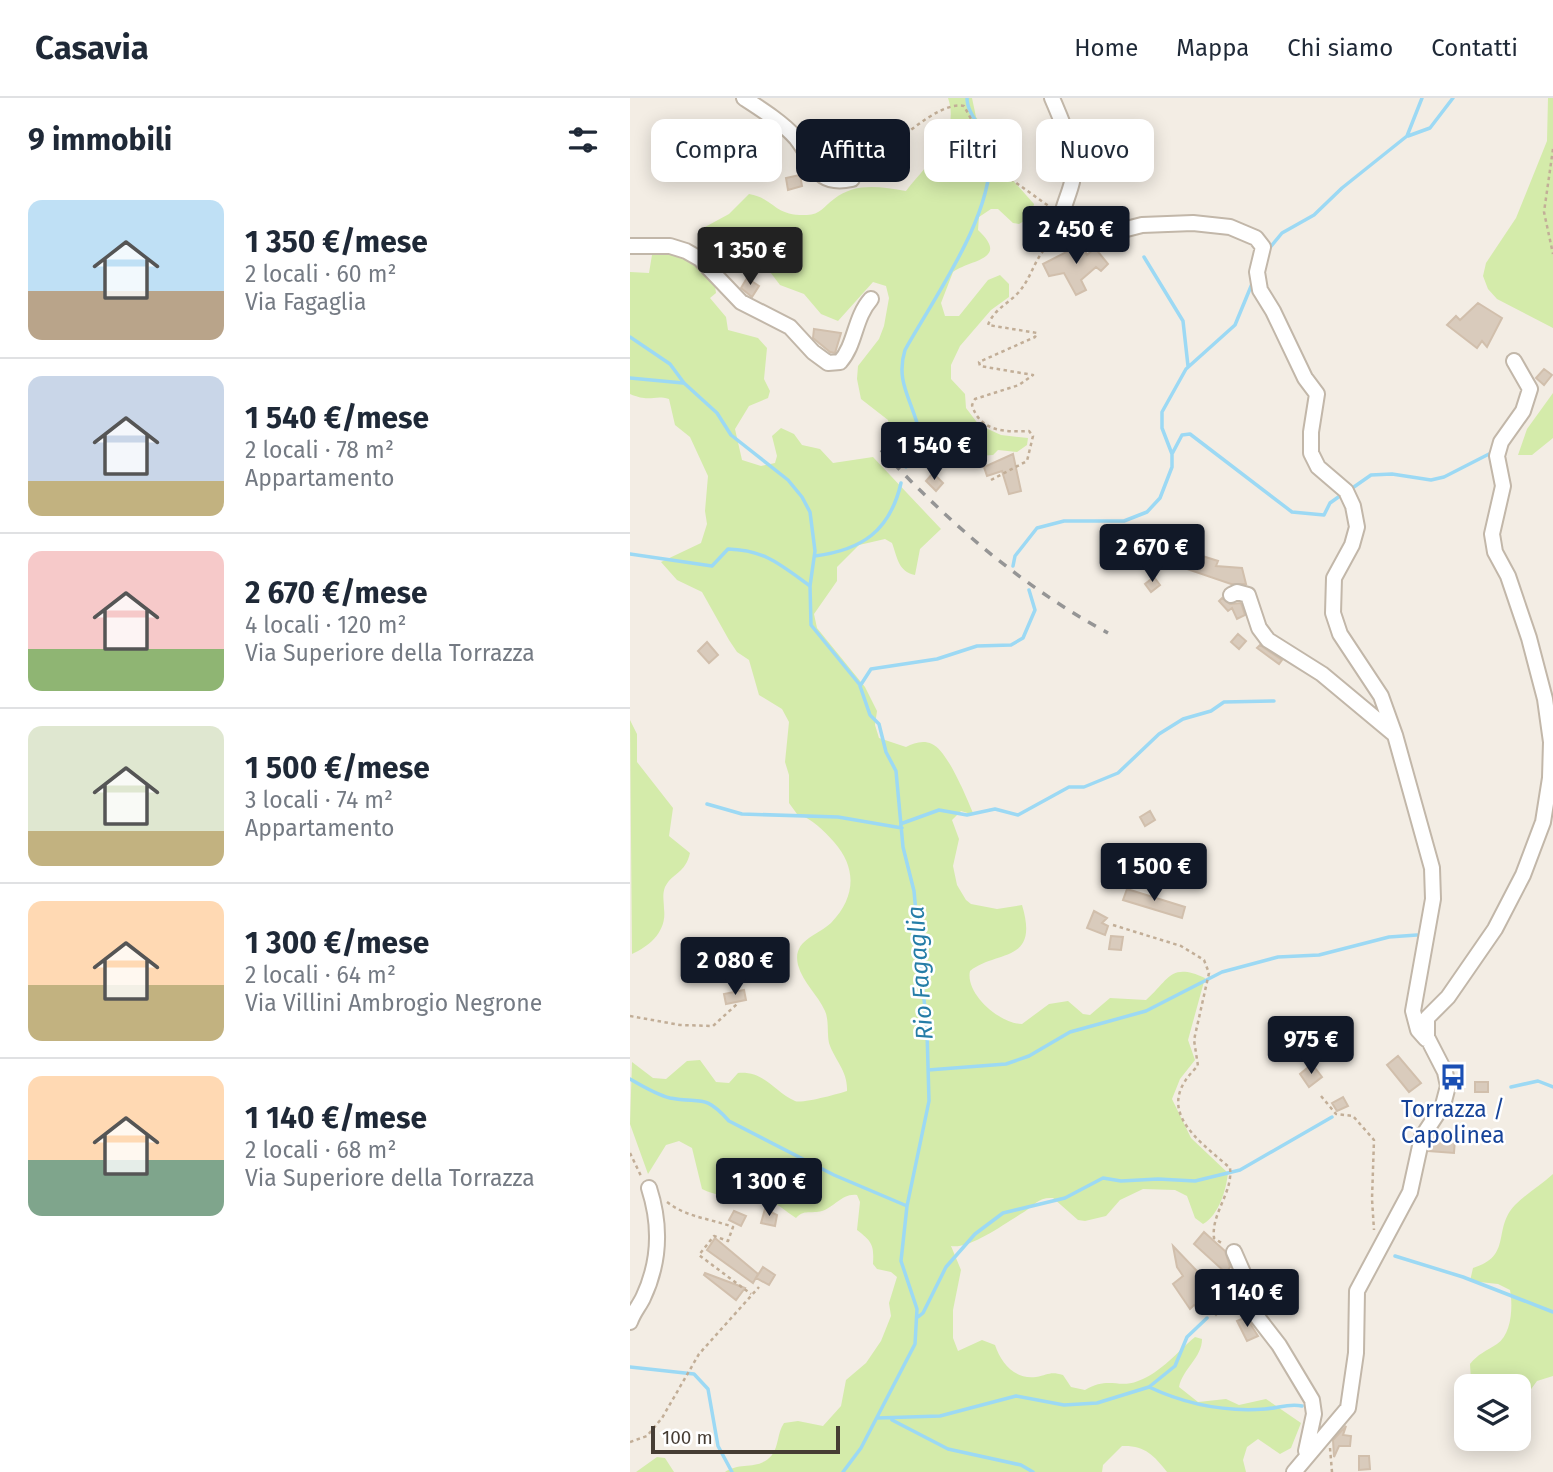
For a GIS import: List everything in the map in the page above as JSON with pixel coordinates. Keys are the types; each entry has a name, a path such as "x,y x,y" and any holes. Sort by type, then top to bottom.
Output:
{"street":[{"path":"744,98 796,138"},
{"path":"1052,98 1063,124 1073,163 1071,186 1061,215 1064,227 1070,233 1084,240 1142,225 1193,223 1230,227 1260,242 1262,255 1257,272 1260,290 1305,377 1317,394 1311,432 1311,453 1318,467 1346,491 1353,506 1357,527 1352,545 1334,579 1333,613 1340,634 1381,696 1395,735 1432,869 1433,899 1413,1011 1418,1030 1431,1046 1445,1072 1448,1086 1443,1105 1422,1137 1409,1192 1382,1250 1357,1291 1356,1353 1348,1408 1296,1470"},
{"path":"630,246 670,246 699,258 741,302 790,327 813,352 828,363 840,362 847,354 860,311 871,299"},
{"path":"1431,1046 1427,1018 1448,997 1495,929 1523,875 1543,822 1550,778 1551,741 1545,699 1530,638 1508,576 1495,552 1492,534 1503,486 1497,456 1501,442 1523,411 1530,389 1514,361"},
{"path":"1231,595 1237,592 1248,595 1259,628 1268,639 1322,674 1395,735"},
{"path":"630,1322 643,1298 659,1242 657,1212 649,1188"},
{"path":"1234,1252 1252,1293 1255,1314 1279,1345 1312,1400 1314,1414 1308,1447 1296,1470"}],"path":[{"path":"910,131 947,106 964,106 977,130 998,152 1008,177 1061,215"},
{"path":"1553,149 1544,212 1553,254"},
{"path":"991,480 1027,461 1033,436 1029,431 1001,432 990,428 979,419 972,405 975,399 1020,385 1033,375 980,366 979,362 1012,349 1035,337 1037,333 988,325 1004,302 1018,293 1043,248 1070,233"},
{"path":"1113,925 1181,946 1204,960 1209,973 1194,1040 1198,1066 1181,1087 1176,1097 1176,1107 1194,1137 1230,1168 1231,1180 1213,1227 1214,1238 1234,1252"},
{"path":"630,1016 706,1027 727,1016 737,1004"},
{"path":"1321,1096 1336,1114 1353,1116 1374,1140 1374,1230 1382,1250"},
{"path":"630,1153 636,1169 649,1188 675,1208 701,1221 712,1219 733,1227 727,1241 714,1236 699,1255 751,1294"},
{"path":"630,1442 647,1436 662,1418 699,1354 759,1287"}],"green space":[{"path":"948,98 972,98 977,119 950,119"},
{"path":"1548,98 1553,98 1553,328 1497,299 1488,289 1483,276 1486,263 1516,218 1547,141"},
{"path":"924,170 924,182 1014,182 1034,204 1031,217 1019,224 1013,223 998,209 991,209 979,217 978,230 987,240 989,253 953,272 941,303 945,316 959,316 988,280 1000,275 1009,284 1009,297 991,310 960,346 951,365 951,379 965,394 966,408 979,425 1001,435 1028,438 1027,445 1017,452 998,450 993,455 978,456 941,430 934,440 932,460 926,458 912,468 894,446 888,420 861,399 857,379 858,366 879,339 884,326 889,298 886,286 873,282 838,321 821,314 804,294 780,285 764,264 740,256 722,265 704,246 705,227 729,214 749,194 758,196 787,213 811,215 851,190 868,187 906,191"},
{"path":"653,249 693,261 709,273 716,293 710,298 726,317 728,330 758,338 767,348 764,379 770,391 768,398 749,406 735,429 742,460 761,466 775,463 777,456 772,436 781,428 794,434 802,445 820,449 833,463 873,457 941,529 920,549 915,575 905,571 892,543 885,539 859,545 837,567 837,581 814,614 817,628 865,687 877,711 875,725 879,738 906,747 919,742 932,744 944,756 956,776 974,815 961,811 952,820 959,839 953,866 957,885 966,900 971,904 997,909 1022,905 1026,924 1025,937 1020,946 970,971 970,980 978,998 1004,1019 1022,1024 1049,1004 1068,1001 1083,1014 1090,1015 1110,998 1146,1000 1171,975 1177,973 1184,972 1205,978 1188,1040 1195,1060 1180,1079 1172,1099 1191,1138 1228,1173 1223,1194 1213,1215 1203,1224 1195,1218 1187,1196 1175,1190 1143,1189 1120,1200 1106,1216 1085,1221 1078,1220 1053,1198 1048,1198 1040,1200 968,1244 951,1246 961,1270 953,1310 953,1338 958,1351 982,1340 995,1345 1005,1364 1015,1373 1028,1377 1059,1374 1063,1375 1071,1387 1085,1390 1101,1384 1138,1381 1162,1367 1195,1337 1202,1339 1199,1352 1184,1374 1179,1387 1198,1402 1226,1399 1239,1405 1266,1399 1301,1423 1291,1448 1280,1454 1258,1439 1247,1447 1243,1460 1246,1472 1167,1472 1148,1452 1136,1447 1122,1446 1103,1465 1102,1472 725,1472 767,1460 774,1451 784,1423 798,1421 823,1426 841,1406 846,1380 866,1363 881,1341 891,1316 889,1303 897,1277 891,1272 877,1269 873,1264 871,1245 857,1230 860,1202 857,1195 847,1196 822,1211 805,1213 796,1218 763,1198 723,1196 702,1189 692,1148 679,1141 666,1145 648,1174 630,1124 632,1062 653,1078 666,1079 687,1061 700,1060 716,1082 729,1083 738,1073 747,1073 762,1078 787,1097 799,1102 847,1091 843,1072 829,1043 825,1011 803,978 797,957 802,944 831,923 845,903 851,883 847,862 826,833 797,814 789,803 789,775 785,762 789,722 782,709 759,695 749,660 737,652 702,592 677,580 661,562 701,543 707,524 705,511 708,476 690,437 675,425 669,399 643,398 630,394 630,272 649,273"},
{"path":"1553,393 1553,438 1532,455 1518,455 1527,429"},
{"path":"630,720 637,734 637,762 673,808 669,836 690,853 685,865 665,887 664,917 660,931 645,947 632,954"},
{"path":"1553,1174 1553,1376 1537,1381 1531,1389 1531,1374 1471,1374 1470,1364 1506,1334 1511,1304 1510,1290 1498,1284 1470,1281 1473,1268 1493,1256 1498,1249 1508,1214"},
{"path":"657,1457 665,1458 674,1472 636,1472"}],"building":[{"path":"796,176 796,182 801,182 802,186 788,190 786,178"},
{"path":"1076,247 1084,249 1087,255 1095,248 1108,264 1101,271 1096,267 1081,280 1086,290 1076,295 1064,273 1049,276 1043,264"},
{"path":"747,278 759,286 752,297 741,288"},
{"path":"1478,303 1502,318 1487,347 1482,341 1477,348 1447,325 1456,316 1460,320"},
{"path":"814,329 841,333 835,353 813,338"},
{"path":"1544,369 1552,375 1544,385 1536,378"},
{"path":"1013,454 1021,491 1009,494 1002,471 987,476 984,467"},
{"path":"933,473 943,483 936,491 926,481"},
{"path":"1196,554 1218,561 1216,566 1242,568 1246,584 1231,584 1187,569"},
{"path":"1154,577 1160,585 1151,592 1145,584"},
{"path":"1222,598 1230,604 1241,603 1245,615 1237,619 1232,608 1228,611 1219,601"},
{"path":"1238,634 1246,641 1239,649 1231,642"},
{"path":"707,642 718,655 709,663 698,651"},
{"path":"1260,645 1282,660 1279,664 1257,648"},
{"path":"1150,811 1155,820 1145,826 1140,817"},
{"path":"1127,889 1185,907 1182,918 1123,900"},
{"path":"1094,911 1107,918 1102,923 1108,926 1105,935 1087,928"},
{"path":"1111,936 1123,937 1121,950 1109,949"},
{"path":"744,990 746,1000 726,1004 724,994"},
{"path":"1398,1056 1421,1083 1409,1092 1387,1065"},
{"path":"1312,1064 1322,1077 1309,1087 1300,1074"},
{"path":"1475,1082 1488,1082 1488,1092 1475,1092"},
{"path":"1343,1097 1348,1106 1337,1111 1332,1103"},
{"path":"1433,1138 1455,1139 1454,1153 1429,1151"},
{"path":"765,1209 777,1215 775,1226 761,1223"},
{"path":"734,1211 746,1216 741,1226 729,1220"},
{"path":"1204,1232 1225,1251 1230,1267 1226,1273 1194,1244"},
{"path":"715,1238 758,1274 753,1283 707,1250"},
{"path":"1173,1246 1218,1293 1234,1275 1240,1290 1216,1315 1202,1301 1197,1307 1194,1305 1190,1309 1173,1284 1183,1276 1177,1267"},
{"path":"763,1267 775,1275 769,1285 756,1278"},
{"path":"705,1273 745,1288 736,1300 704,1275"},
{"path":"1246,1317 1258,1336 1247,1341 1237,1321"},
{"path":"1346,1426 1343,1435 1351,1436 1350,1446 1339,1446 1334,1457 1333,1440"},
{"path":"1359,1456 1369,1456 1370,1469 1359,1470"}],"waterway":[{"path":"906,467 906,451 917,423 903,379 905,350 973,228 989,176 989,145 970,112 967,98"},
{"path":"1268,250 1282,233 1314,215 1342,188 1407,136 1422,98"},
{"path":"1408,136 1430,128 1453,98"},
{"path":"1144,257 1183,321 1188,366"},
{"path":"1013,566 1015,556 1037,528 1064,521 1124,521 1147,512 1160,498 1172,467 1172,454 1162,428 1162,412 1186,369 1235,325 1254,279"},
{"path":"630,337 670,364 684,383 717,413 731,435 788,480 802,497 810,512 815,551 810,586 811,625 860,685"},
{"path":"630,378 683,383"},
{"path":"1172,454 1182,435 1190,434 1292,512 1324,515 1330,503 1344,493"},
{"path":"1351,489 1371,475 1392,474 1431,480 1444,477 1489,454"},
{"path":"815,556 847,549 872,535 890,514 901,483"},
{"path":"630,554 712,566 728,549 741,550 772,560 810,586"},
{"name":"Rio Fagaglia","path":"843,1472 861,1448 915,1344 917,1309 901,1261 907,1206 929,1101 927,1031 914,891 903,847 896,771 886,752 879,724 870,715 860,686 871,669 937,659 977,646 1011,645 1023,638 1035,610 1029,590"},
{"path":"903,823 939,810 967,815 995,809 1018,815 1069,787 1084,787 1118,773 1159,734 1183,719 1211,711 1224,702 1274,701"},
{"path":"707,804 742,814 838,817 902,828"},
{"path":"928,1070 1006,1064 1029,1056 1070,1032 1146,1011 1222,972 1278,957 1319,955 1389,937 1417,935"},
{"path":"630,1079 665,1097 708,1103 729,1121 834,1175 907,1206"},
{"path":"1511,1087 1538,1081 1553,1087"},
{"path":"918,1317 923,1313 946,1267 975,1234 1003,1213 1065,1198 1103,1178 1121,1181 1195,1181 1240,1170 1332,1117"},
{"path":"1395,1256 1463,1277 1553,1312"},
{"path":"1149,1387 1175,1366 1187,1337 1207,1318"},
{"path":"630,1367 694,1374 708,1389 718,1446 732,1472"},
{"path":"877,1418 940,1416 1016,1396 1064,1405 1097,1403 1149,1387 1177,1398 1220,1408 1250,1410 1302,1406"},
{"path":"892,1420 948,1449 1021,1465 1033,1472"}],"railway":[{"path":"881,450 932,502 987,551 1045,595 1108,633"}],"place":[{"name":"Torrazza / Capolinea","path":"1453,1077"}]}
